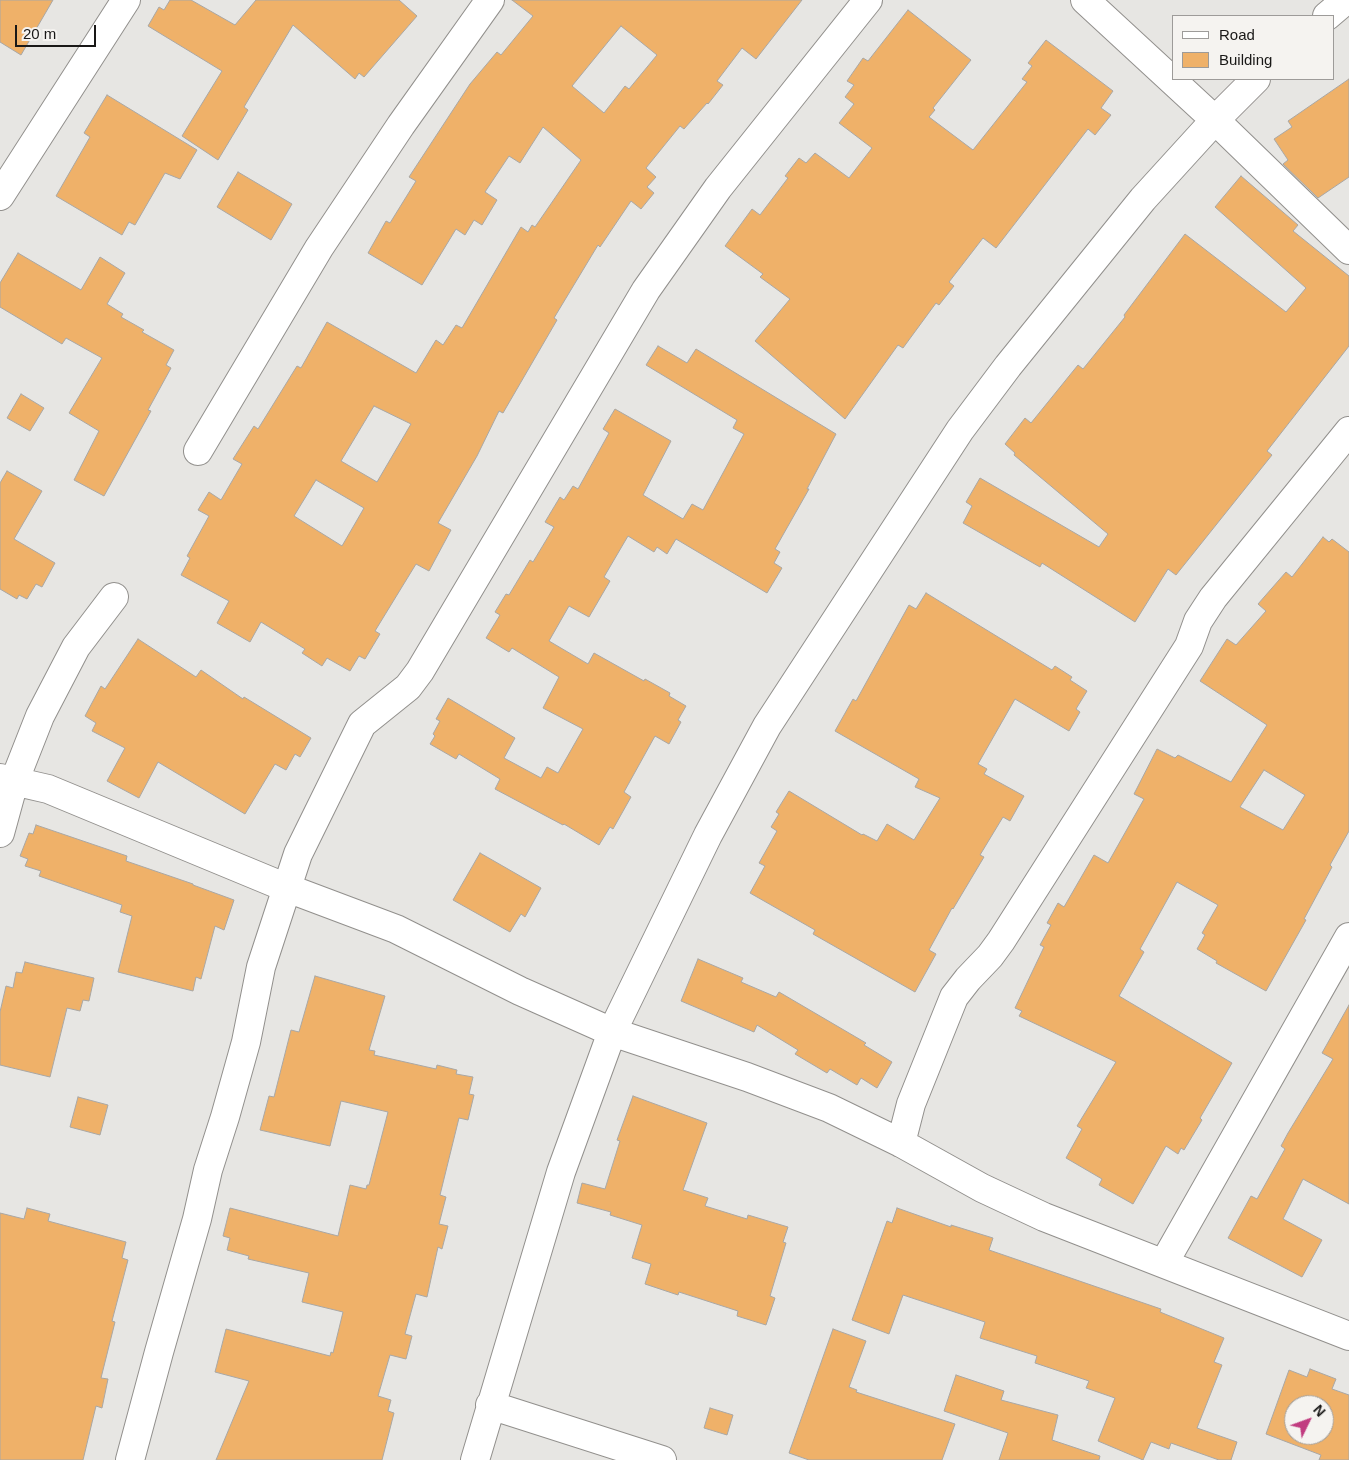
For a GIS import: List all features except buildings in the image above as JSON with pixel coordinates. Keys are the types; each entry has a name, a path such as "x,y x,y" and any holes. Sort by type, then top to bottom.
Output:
{"street":[{"path":"0,196 126,0"},
{"path":"198,451 319,248 401,125 490,0"},
{"path":"130,1460 197,1219 208,1170 246,1042 262,967 298,854 362,724 408,687 420,670 646,290 718,188 868,0"},
{"path":"1085,0 1215,120 1349,250"},
{"path":"1328,15 1346,0"},
{"path":"475,1460 561,1172 612,1032 708,835 767,726 960,430 1008,366 1143,199 1215,120 1255,80"},
{"path":"901,1143 911,1104 954,997 1001,941 1189,646 1198,621 1213,598 1349,431"},
{"path":"0,833 7,780 76,648 114,597"},
{"path":"7,780 48,789 287,888 396,929 520,991 612,1032 747,1077 820,1105 901,1143 982,1188 1035,1213 1349,1336"},
{"path":"1164,1263 1349,937"},
{"path":"490,1405 662,1460"}]}
